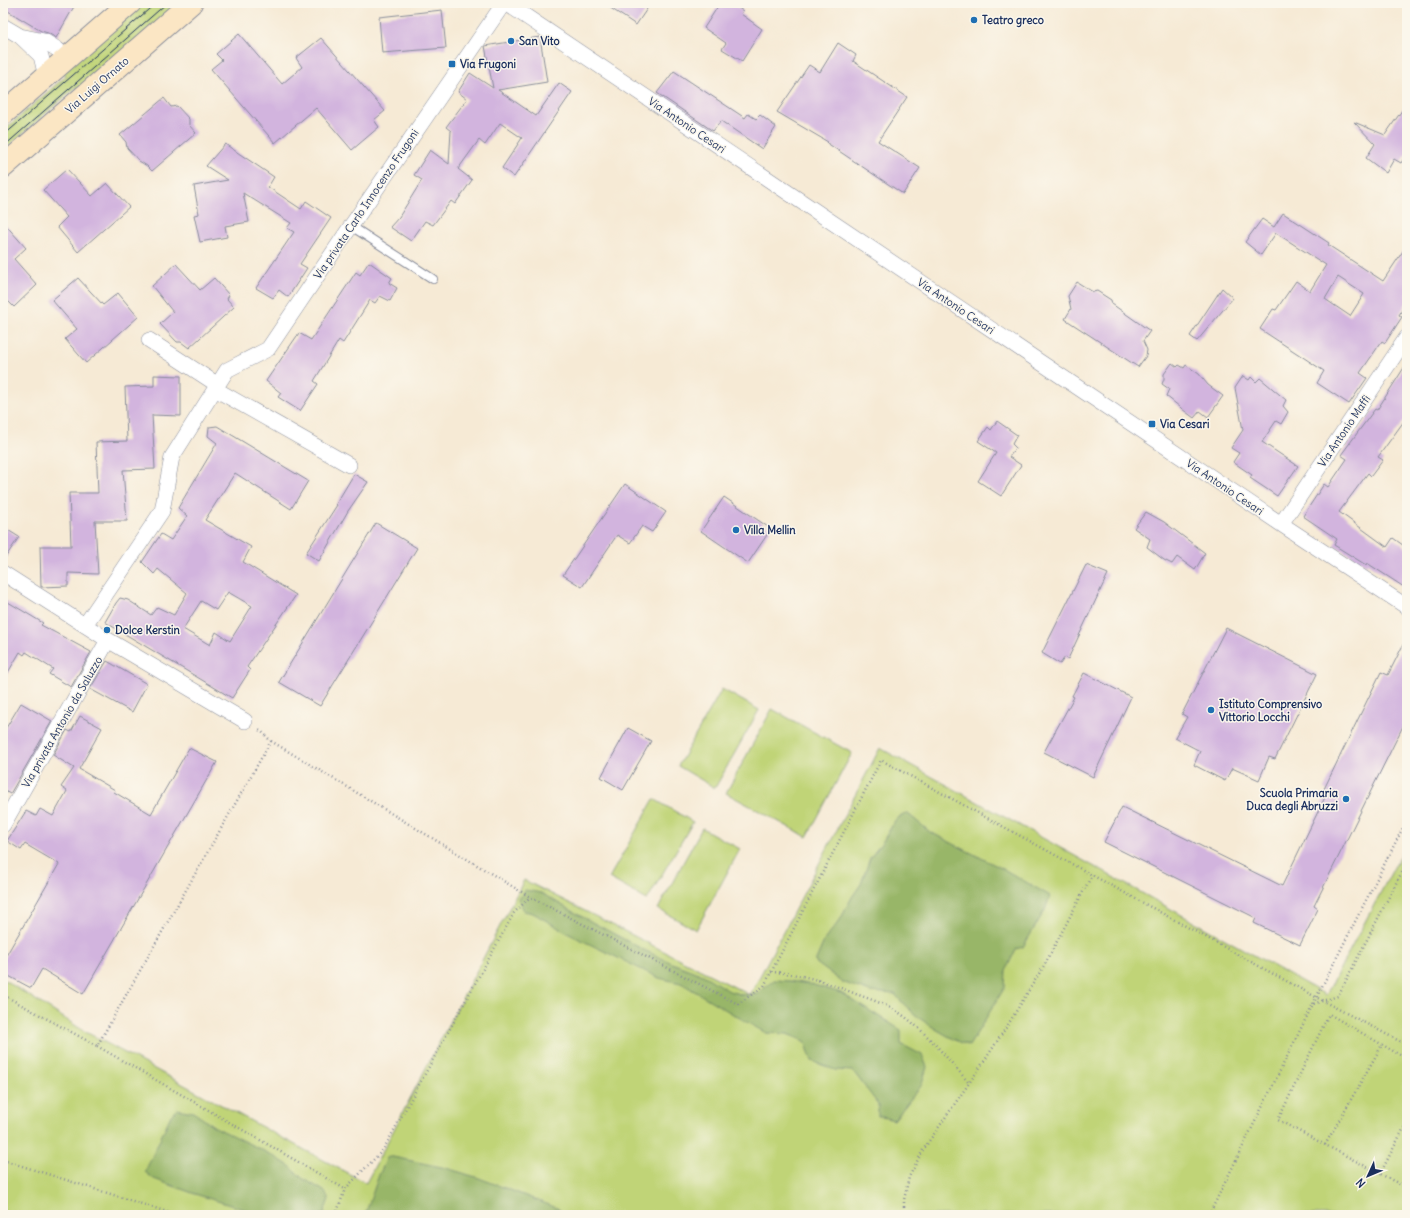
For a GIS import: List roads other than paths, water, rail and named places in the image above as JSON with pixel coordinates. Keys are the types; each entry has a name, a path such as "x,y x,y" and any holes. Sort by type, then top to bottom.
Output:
{"main road":[{"name":"Via Luigi Ornato","path":"3,168 191,3"},
{"path":"3,114 67,58 120,8"}],"street":[{"name":"Via privata Carlo Innocenzo Frugoni","path":"85,625 162,511 172,457 227,370 268,349 505,3"},
{"name":"Via Antonio Cesari","path":"505,3 1407,607"},
{"path":"3,26 20,36 41,56 46,77"},
{"path":"20,36 44,40 67,58"},
{"name":"Via Antonio Maffi","path":"1281,524 1407,337"},
{"path":"149,340 217,387 349,465"},
{"path":"4,577 245,722"},
{"name":"Via privata Antonio da Saluzzo","path":"3,825 108,640"}],"lane":[{"path":"351,226 433,279"}],"tram line":[{"path":"3,136 156,3"},
{"path":"3,147 167,3"}],"place":[{"name":"Teatro greco","path":"974,20"},
{"name":"San Vito","path":"511,41"},
{"name":"Via Frugoni","path":"452,64"},
{"name":"Via Cesari","path":"1152,424"},
{"name":"Villa Mellin","path":"736,530"},
{"name":"Dolce Kerstin","path":"107,630"},
{"name":"Istituto Comprensivo Vittorio Locchi","path":"1211,710"},
{"name":"Scuola Primaria Duca degli Abruzzi","path":"1346,799"}]}
